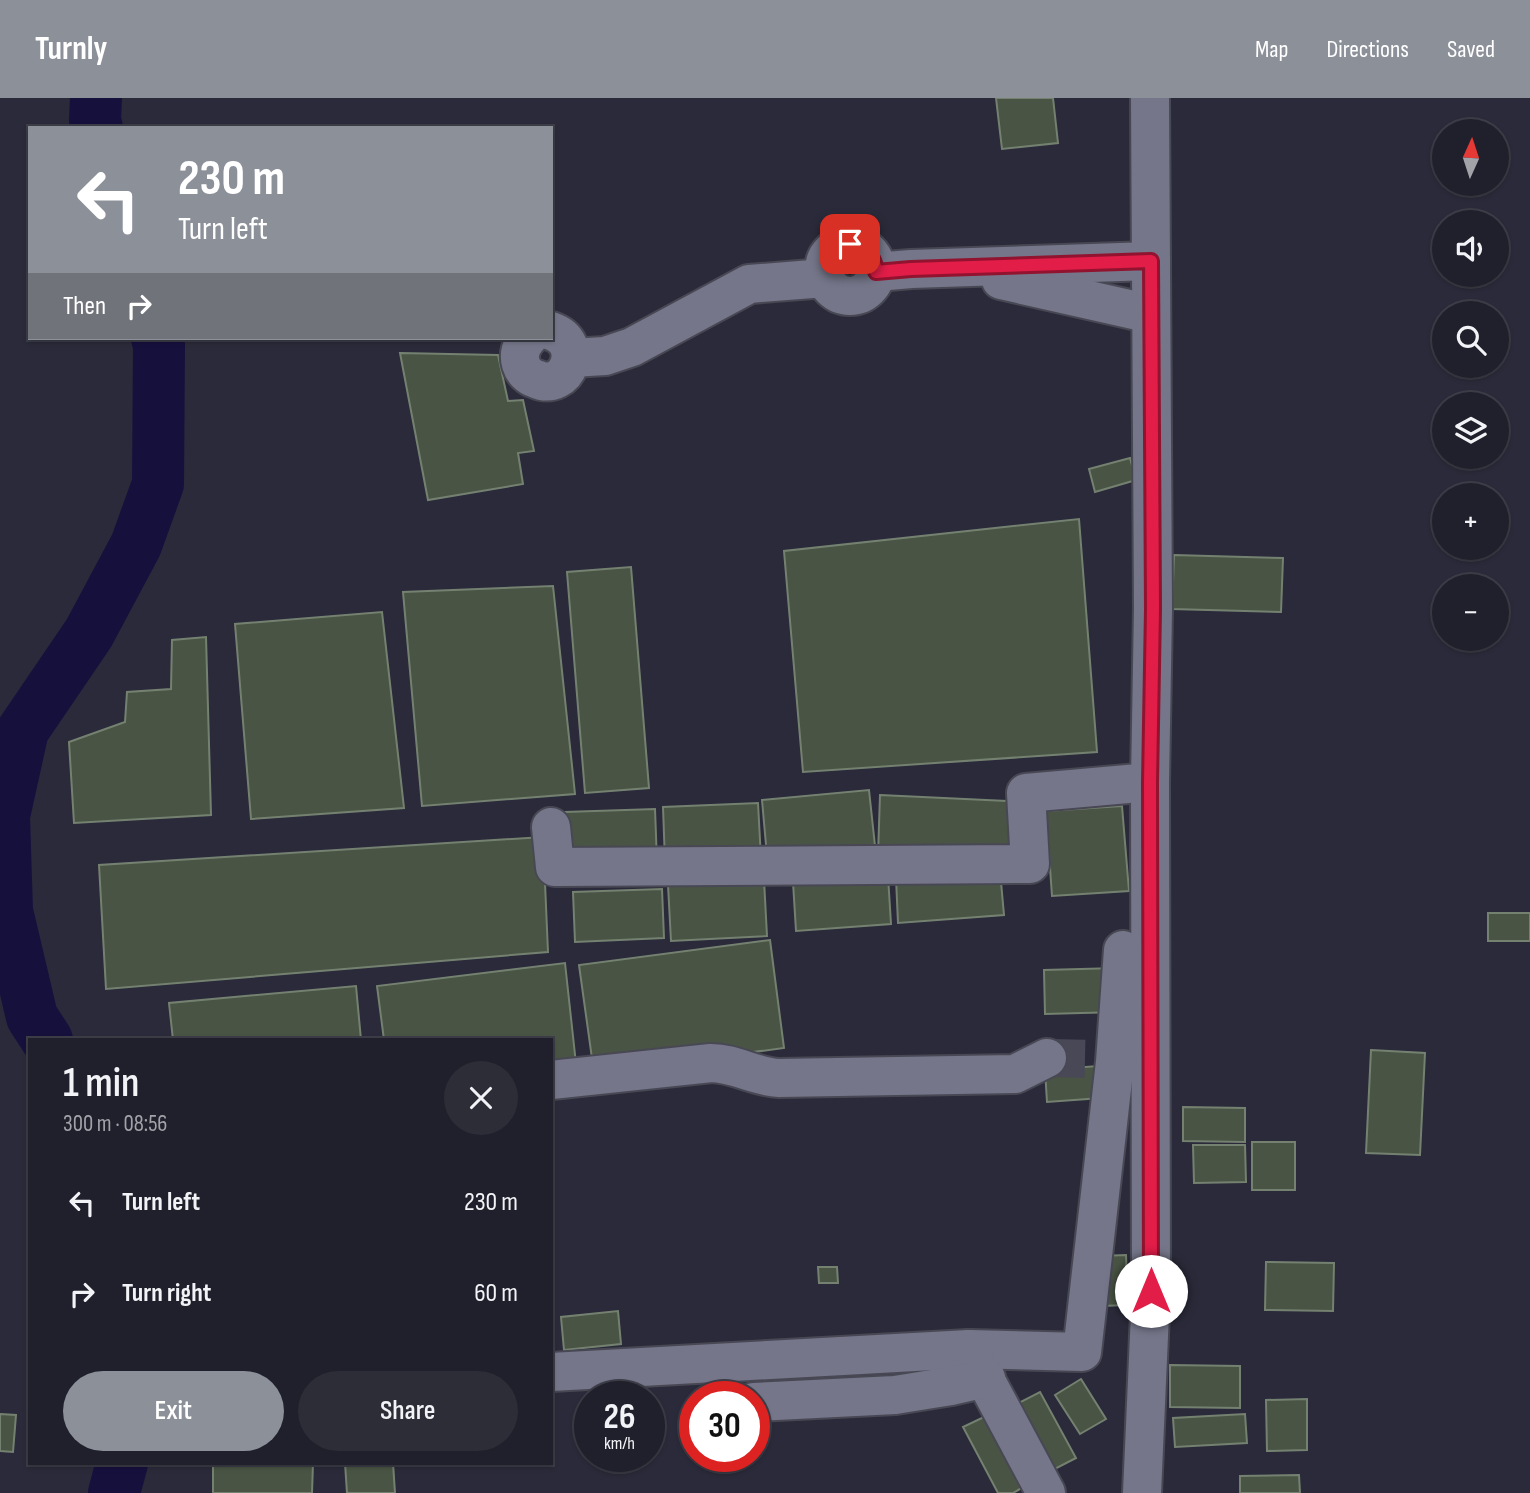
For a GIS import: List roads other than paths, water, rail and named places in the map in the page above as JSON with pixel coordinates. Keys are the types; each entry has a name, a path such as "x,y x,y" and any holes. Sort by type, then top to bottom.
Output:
{"street":[{"path":"1142,1493 1151,1291 1150,782 1153,609 1150,98"},
{"path":"561,345 605,356 632,347 749,284 825,278 836,291 853,295 869,287 876,272 1151,261"},
{"path":"951,268 1151,314"},
{"path":"527,340 519,356 521,365 532,378 540,381 557,379 569,366 561,345"},
{"path":"551,827 555,867 1030,864 1026,793 1150,782"},
{"path":"553,1372 977,1364 1082,1352 1104,1061 1123,950"},
{"path":"553,1080 711,1063 725,1063 769,1078 976,1076 1015,1074 1047,1058"},
{"path":"770,1401 895,1395 951,1387 977,1364"},
{"path":"977,1364 1041,1491"}],"waterway":[{"path":"96,98 96,126"},
{"path":"46,1038 32,1017 7,911 4,816 23,730 89,633 136,545 158,484 158,340"},
{"path":"114,1493 121,1465"}],"tunnel":[{"path":"1047,1058 1093,1059"}]}
